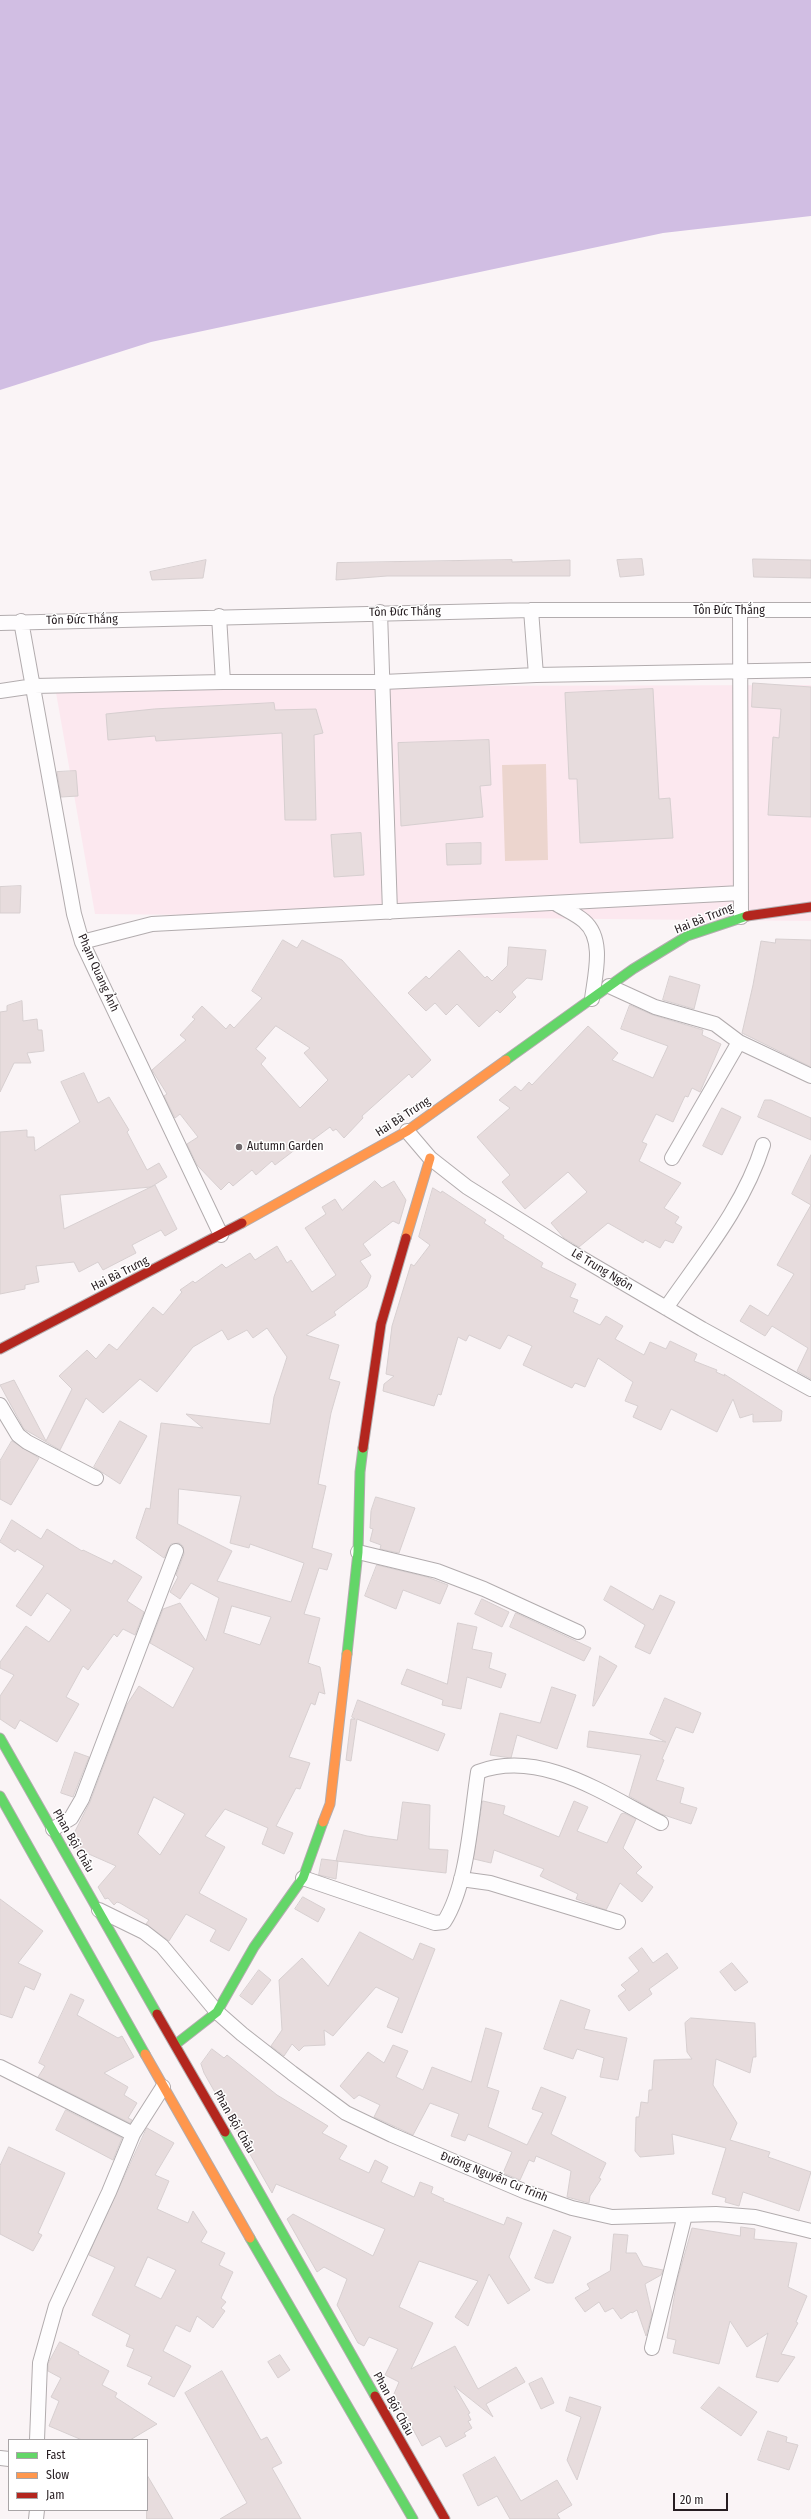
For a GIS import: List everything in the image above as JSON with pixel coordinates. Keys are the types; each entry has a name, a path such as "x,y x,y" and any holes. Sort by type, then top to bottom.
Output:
{"street":[{"name":"Tôn Đức Thắng","path":"0,623 21,621 380,612 531,610 811,610"},
{"path":"531,610 536,675"},
{"path":"740,611 741,917"},
{"path":"380,612 390,912"},
{"path":"219,616 223,682"},
{"name":"Phạm Quang Ảnh","path":"21,621 34,686 74,914 82,942 221,1235"},
{"path":"0,691 34,686 223,682 383,682 536,675 741,670 811,670"},
{"path":"82,942 152,924 555,904 741,893"},
{"path":"555,904 585,921 594,936 597,959 592,999"},
{"name":"Hai Bà Trưng","path":"0,1349 221,1235 407,1131 609,986 687,936 741,917 811,907"},
{"path":"609,986 655,1007 715,1024 739,1042 811,1076"},
{"path":"672,1158 739,1042"},
{"name":"Lê Trung Ngôn","path":"407,1131 430,1158 467,1187 666,1308 811,1389"},
{"path":"666,1308 732,1213 754,1173 763,1145"},
{"path":"176,2044 217,2012 254,1947 303,1878 330,1804 358,1552 360,1472 381,1324 430,1158"},
{"path":"0,1405 18,1435 27,1442 96,1478"},
{"path":"53,1829 71,1818 82,1799 176,1551"},
{"path":"358,1552 437,1571 484,1589 578,1632"},
{"name":"Phan Bội Châu","path":"0,1738 176,2044 308,2286 445,2519"},
{"path":"303,1878 435,1923 444,1922 451,1912 461,1879 478,1772 494,1766 511,1764 561,1773 661,1823"},
{"path":"0,1796 48,1865 172,2081 413,2519"},
{"path":"48,1865 67,1853"},
{"path":"461,1879 490,1883 618,1922"},
{"name":"Đường Nguyễn Cư Trinh","path":"99,1910 144,1932 162,1946 217,2012 242,2034 346,2113 392,2135 526,2192 572,2208 612,2216 716,2214 755,2217 811,2231"},
{"path":"0,2068 133,2134"},
{"path":"37,2439 40,2363 56,2306 84,2242 110,2192 133,2134 172,2081 190,2069"},
{"path":"652,2348 685,2215"}],"shaded area":[{"path":"0,0 811,0 811,216 663,233 151,342 0,390"},
{"path":"811,685 811,921 95,914 55,687"},
{"path":"546,764 548,860 505,861 502,765"}],"building":[{"path":"642,559 644,575 620,577 617,560"},
{"path":"753,559 811,560 811,578 754,577"},
{"path":"206,560 203,578 152,580 150,572"},
{"path":"512,560 512,562 570,560 570,576 387,576 336,580 337,563"},
{"path":"753,683 811,687 811,817 768,815 773,737 779,738 781,709 752,707"},
{"path":"653,689 659,799 670,798 673,838 580,843 577,779 569,779 565,693"},
{"path":"274,703 275,710 316,709 323,733 314,735 316,820 285,820 282,733 156,741 155,736 108,740 106,714 154,709"},
{"path":"489,740 491,785 480,786 483,817 401,826 398,743"},
{"path":"76,771 78,796 61,797 57,772"},
{"path":"361,833 364,875 334,877 331,835"},
{"path":"481,843 481,864 447,865 446,844"},
{"path":"21,886 20,913 0,913 0,887"},
{"path":"776,939 811,940 811,1067 742,1033 761,941 775,943"},
{"path":"283,940 297,948 302,940 342,960 431,1060 412,1078 409,1074 362,1116 363,1118 344,1138 336,1129 333,1131 330,1127 307,1144 305,1142 275,1165 272,1161 256,1175 252,1170 233,1186 229,1182 221,1190 197,1165 187,1144 198,1137 180,1114 175,1118 164,1096 167,1094 152,1070 186,1040 180,1035 195,1019 192,1017 202,1006 226,1029 230,1024 234,1028 262,998 252,991","holes":["276,1026 310,1048 304,1053 328,1080 300,1108 261,1064 266,1058 256,1049"]},
{"path":"509,947 546,950 542,980 527,978 512,992 516,997 500,1013 497,1010 479,1027 457,1004 446,1015 435,1003 426,1011 408,993 426,976 429,979 459,950 485,978 487,976 492,981 507,966"},
{"path":"670,976 700,985 694,1009 663,1000"},
{"path":"22,1001 23,1021 37,1019 38,1030 42,1030 44,1051 27,1053 31,1063 14,1063 0,1092 0,1012 7,1011 7,1006"},
{"path":"630,1005 653,1015 703,1030 702,1035 721,1044 700,1092 692,1088 688,1097 685,1096 673,1122 656,1114 642,1142 647,1144 639,1161 681,1183 664,1208 679,1217 675,1223 682,1227 673,1243 665,1240 660,1248 645,1240 643,1243 608,1223 579,1247 564,1238 551,1223 587,1192 568,1172 525,1209 502,1182 510,1175 477,1137 510,1108 499,1100 515,1086 521,1091 529,1082 532,1085 588,1026 618,1053 612,1060 653,1078 668,1046 621,1029"},
{"path":"84,1073 98,1103 109,1097 129,1130 127,1132 147,1170 159,1163 167,1177 151,1187 155,1185 177,1229 165,1236 161,1230 132,1245 136,1253 103,1270 98,1262 79,1272 74,1262 36,1266 39,1282 25,1285 25,1289 0,1294 0,1132 27,1130 27,1137 34,1137 35,1151 80,1122 61,1082","holes":["151,1187 64,1229 60,1195"]},
{"path":"765,1100 771,1100 811,1118 811,1140 758,1117"},
{"path":"722,1108 741,1117 722,1155 703,1146"},
{"path":"811,1155 811,1205 792,1194"},
{"path":"375,1181 382,1188 394,1181 406,1200 399,1224 393,1221 363,1244 371,1255 360,1261 371,1276 367,1287 334,1312 336,1315 306,1335 339,1345 329,1379 340,1382 331,1413 318,1484 326,1486 312,1548 332,1554 327,1570 319,1568 304,1614 320,1618 308,1663 320,1667 325,1694 319,1692 315,1705 311,1703 289,1757 310,1763 300,1789 296,1788 276,1826 293,1833 284,1854 262,1844 268,1828 225,1809 205,1836 225,1847 199,1893 247,1919 229,1951 210,1941 216,1930 186,1914 169,1941 146,1924 149,1920 120,1903 117,1902 114,1905 108,1898 105,1899 98,1887 116,1866 82,1851 80,1854 71,1839 90,1802 126,1706 139,1686 173,1708 194,1668 150,1643 163,1609 180,1603 206,1641 219,1598 191,1583 180,1599 170,1592 178,1577 176,1575 184,1554 183,1546 179,1543 171,1544 164,1558 136,1538 146,1508 150,1509 161,1423 203,1428 186,1414 270,1424 274,1397 287,1357 267,1328 253,1338 247,1330 228,1340 222,1330 193,1347 157,1392 140,1379 103,1413 86,1398 60,1450 24,1429 0,1385 14,1380 46,1441 72,1389 59,1376 87,1350 96,1359 109,1344 117,1350 153,1307 163,1315 182,1292 180,1290 193,1281 195,1283 222,1264 226,1268 250,1253 255,1260 277,1246 287,1263 291,1260 312,1292 336,1275 305,1228 326,1214 322,1207 335,1199 342,1210","holes":["179,1489 241,1496 230,1543 249,1548 250,1544 304,1563 291,1602 217,1581 232,1551 178,1524","232,1606 271,1617 260,1645 224,1633","154,1797 185,1814 160,1855 138,1834"]},
{"path":"433,1188 441,1193 442,1191 486,1220 484,1223 504,1236 503,1238 543,1263 541,1267 576,1284 570,1297 578,1300 573,1312 600,1325 606,1316 623,1326 615,1339 644,1355 650,1342 666,1349 670,1341 697,1354 694,1361 717,1370 716,1372 725,1376 724,1374 782,1411 781,1421 753,1422 753,1414 740,1418 733,1399 717,1432 671,1409 661,1430 633,1417 638,1406 625,1401 633,1382 598,1358 585,1387 575,1383 572,1388 523,1365 532,1346 508,1335 500,1349 469,1335 466,1341 458,1337 441,1395 438,1394 434,1406 383,1391 384,1384 394,1376 386,1374 392,1326 411,1264 414,1266 430,1245 419,1237"},
{"path":"811,1205 811,1379 797,1371 808,1348 772,1326 765,1336 740,1321 750,1305 768,1316 794,1274 777,1265"},
{"path":"120,1421 147,1436 120,1484 94,1467"},
{"path":"12,1441 39,1458 11,1505 0,1499 0,1461"},
{"path":"376,1497 415,1508 399,1553 380,1549 381,1545 370,1541 373,1529 370,1528 371,1511"},
{"path":"12,1520 41,1539 47,1529 82,1551 83,1550 112,1564 114,1560 142,1577 127,1601 144,1612 135,1635 123,1629 117,1637 114,1634 88,1670 83,1666 66,1697 79,1704 57,1742 20,1720 15,1729 0,1719 0,1696 14,1675 0,1668 0,1662 26,1626 49,1642 71,1610 47,1593 31,1616 16,1606 44,1566 17,1549 15,1552 0,1542"},
{"path":"377,1565 427,1577 448,1585 440,1604 403,1590 396,1609 365,1596"},
{"path":"611,1586 653,1610 660,1595 675,1602 650,1654 635,1647 645,1625 604,1600"},
{"path":"482,1599 509,1612 502,1627 475,1614"},
{"path":"516,1613 591,1648 584,1661 510,1627"},
{"path":"458,1623 477,1627 472,1649 492,1653 489,1668 506,1674 501,1688 467,1677 461,1709 442,1705 443,1700 401,1684 407,1669 447,1684"},
{"path":"600,1656 617,1666 593,1706"},
{"path":"552,1687 576,1695 557,1749 517,1735 511,1758 490,1755 500,1713 540,1723"},
{"path":"665,1698 701,1713 693,1733 676,1727 662,1759 664,1760 656,1780 684,1788 680,1803 697,1808 691,1824 661,1814 629,1796 641,1755 587,1747 589,1731 666,1742 650,1734"},
{"path":"358,1700 445,1734 438,1751 357,1719 351,1761 346,1760 351,1719 355,1719 352,1717"},
{"path":"75,1752 89,1757 73,1797 61,1793"},
{"path":"483,1801 505,1806 503,1814 559,1837 574,1801 588,1807 577,1831 607,1843 621,1814 624,1813 636,1819 623,1848 642,1867 636,1873 653,1887 642,1902 620,1883 606,1910 576,1899 578,1894 540,1876 544,1869 494,1850 491,1863 474,1859"},
{"path":"403,1802 430,1805 429,1849 448,1850 446,1873 336,1861 344,1830 367,1836 397,1840"},
{"path":"322,1859 338,1861 336,1879 319,1875"},
{"path":"303,1897 325,1909 318,1922 295,1909"},
{"path":"0,1899 43,1931 18,1963 41,1974 34,1990 25,1986 12,2018 0,2014"},
{"path":"360,1932 413,1960 420,1943 435,1949 402,2033 387,2027 399,1998 376,1987 333,2036 324,2030 325,2045 304,2046 299,2051 292,2044 284,2056 271,2046 282,2030 279,1980 302,1958 328,1986"},
{"path":"642,1948 653,1963 667,1953 678,1968 649,1989 652,1994 629,2011 618,1996 626,1990 621,1985 639,1971 629,1958"},
{"path":"732,1963 748,1982 735,1991 720,1972"},
{"path":"259,1970 271,1980 252,2005 240,1996"},
{"path":"71,1994 84,2000 77,2015 118,2038 122,2036 134,2057 104,2073 128,2087 124,2095 137,2103 128,2118 132,2120 130,2123 38,2077 45,2066 39,2063"},
{"path":"561,2000 590,2010 584,2029 627,2038 618,2080 600,2077 604,2058 577,2049 573,2059 544,2049"},
{"path":"691,2018 755,2023 756,2057 753,2057 750,2073 716,2059 713,2085 737,2123 730,2140 770,2152 768,2157 811,2172 799,2211 743,2192 739,2206 725,2202 726,2198 712,2194 726,2148 672,2134 674,2154 640,2157 635,2151 636,2117 639,2117 641,2102 648,2103 649,2090 652,2090 654,2060 692,2059 687,2052 685,2023"},
{"path":"486,2028 502,2033 487,2087 499,2091 488,2127 527,2145 543,2113 532,2109 541,2087 566,2097 551,2134 606,2163 599,2178 601,2179 590,2196 589,2203 567,2197 571,2171 536,2156 534,2162 529,2160 520,2180 503,2173 512,2152 468,2134 465,2141 451,2136 459,2114 430,2103 413,2135 374,2117 380,2105 359,2095 354,2099 340,2086 368,2052 384,2063 393,2045 408,2051 396,2077 423,2090 432,2067 471,2082"},
{"path":"212,2049 224,2058 227,2055 277,2095 328,2126 322,2133 347,2146 339,2159 369,2173 375,2160 388,2167 381,2182 414,2197 420,2182 433,2187 431,2193 444,2199 443,2201 504,2225 507,2217 522,2223 509,2257 530,2290 508,2304 489,2274 468,2326 455,2317 478,2281 419,2261 399,2307 433,2323 411,2369 455,2346 478,2389 516,2367 525,2382 486,2404 493,2417 454,2386 470,2413 468,2414 471,2420 468,2421 472,2428 464,2433 466,2436 446,2447 440,2436 422,2446 394,2394 399,2382 385,2375 398,2349 369,2337 364,2346 358,2343 337,2305 347,2279 324,2267 317,2272 287,2219 293,2214 373,2256 385,2229 276,2184 272,2193 204,2073 201,2064"},
{"path":"66,2110 122,2138 113,2160 56,2130"},
{"path":"147,2128 174,2143 155,2175 169,2181 157,2209 188,2223 193,2211 207,2232 201,2242 225,2253 219,2265 233,2272 221,2298 226,2302 221,2308 225,2311 213,2328 197,2316 190,2332 176,2325 163,2351 191,2366 174,2397 148,2384 152,2377 127,2366 134,2349 126,2346 130,2335 92,2315 115,2267 89,2255","holes":["148,2257 176,2270 161,2299 135,2286"]},
{"path":"9,2147 65,2173 38,2233 42,2235 33,2251 0,2234 0,2166"},
{"path":"741,2227 755,2229 754,2239 797,2243 788,2287 807,2296 796,2322 798,2323 781,2354 795,2357 778,2382 756,2377 768,2333 747,2347 730,2321 719,2364 673,2353 676,2340 667,2338 677,2281 692,2228 740,2236"},
{"path":"554,2230 571,2237 553,2283 547,2283 535,2278"},
{"path":"614,2234 628,2235 626,2253 636,2253 643,2266 663,2270 661,2275 645,2284 652,2314 646,2336 637,2310 621,2319 613,2308 605,2312 599,2302 585,2312 575,2298 590,2289 587,2284 610,2271"},
{"path":"60,2342 79,2352 78,2354 109,2371 102,2385 117,2393 115,2397 157,2424 132,2439 80,2439 49,2426 59,2401 51,2397 61,2378 48,2371 48,2364"},
{"path":"280,2355 290,2370 278,2378 268,2362"},
{"path":"222,2371 261,2440 267,2437 282,2463 272,2468 301,2519 220,2519 247,2503 185,2393"},
{"path":"542,2378 554,2403 541,2409 529,2384"},
{"path":"719,2387 757,2412 741,2436 701,2408"},
{"path":"570,2397 601,2407 577,2480 567,2460 581,2417 566,2411"},
{"path":"768,2431 787,2437 786,2442 798,2445 789,2470 758,2460"},
{"path":"495,2457 521,2501 557,2480 572,2505 557,2514 560,2519 510,2519 497,2496 478,2506 463,2475"},
{"path":"148,2477 173,2519 147,2519 148,2511"}],"traffic: fast":[{"path":"506,1060 633,969 687,936 747,916"},
{"path":"347,1654 358,1552 360,1472 363,1448"},
{"path":"0,1738 157,2014"},
{"path":"0,1796 145,2054"},
{"path":"176,2044 217,2012 254,1947 303,1878 323,1822"},
{"path":"225,2132 375,2396"},
{"path":"250,2238 413,2519"}],"traffic: slow":[{"path":"242,1223 407,1131 506,1060"},
{"path":"406,1238 430,1158"},
{"path":"323,1822 330,1804 347,1654"},
{"path":"145,2054 250,2238"}],"traffic: jam":[{"path":"747,916 811,907"},
{"path":"0,1349 242,1223"},
{"path":"363,1448 381,1324 406,1238"},
{"path":"157,2014 225,2132"},
{"path":"375,2396 445,2519"}],"place":[{"name":"Autumn Garden","path":"239,1147"}]}
